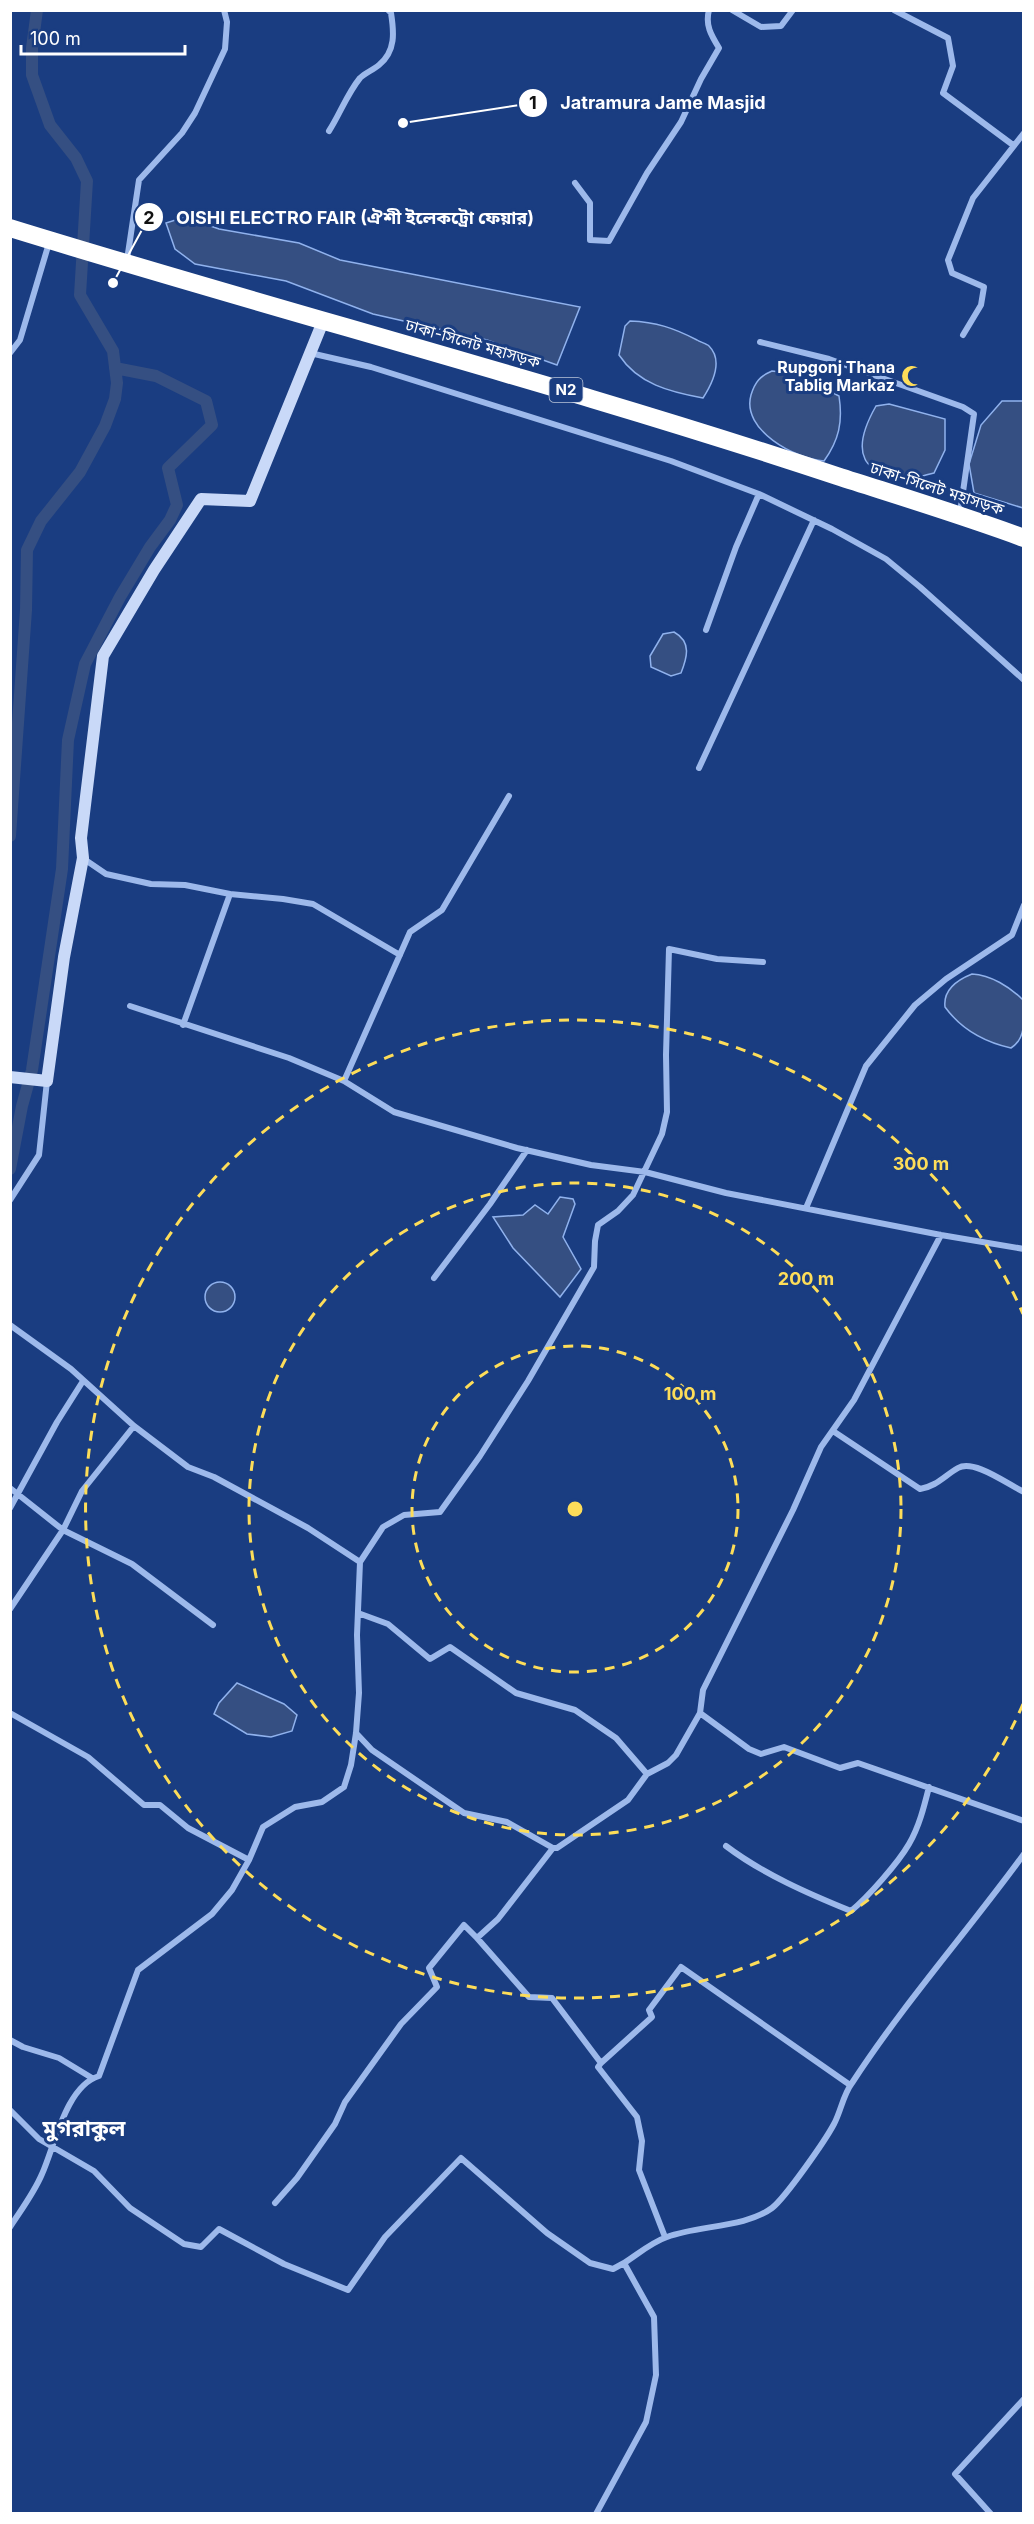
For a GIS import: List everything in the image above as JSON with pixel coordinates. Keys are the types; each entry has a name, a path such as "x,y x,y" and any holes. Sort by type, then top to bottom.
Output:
{"highway":[{"name":"ঢাকা-সিলেট মহাসড়ক","path":"10,228 748,446 1023,538"}],"street":[{"path":"127,264 139,180 182,133 195,113 225,49 227,22 224,10"},
{"path":"329,131 351,90 362,76 388,57 394,30 391,13 388,10"},
{"path":"575,183 590,203 590,240 609,241 647,173 681,122 701,79 719,48 710,33 706,20 709,10"},
{"path":"732,10 761,27 781,26 793,10"},
{"path":"894,10 948,38 953,66 943,93 1013,145"},
{"path":"963,335 981,305 984,287 952,273 948,260 973,198 1023,133"},
{"path":"10,353 20,340 54,241"},
{"path":"10,1200 39,1155 64,957 83,858 81,838 104,656 154,570 201,499 250,501 324,319"},
{"path":"760,342 830,359 963,407 974,414 959,516"},
{"path":"310,353 371,367 671,461 759,494 814,520 886,559 1023,680"},
{"path":"706,630 736,547 759,494"},
{"path":"699,768 814,520"},
{"path":"344,1081 410,932 442,910 508,796"},
{"path":"83,858 106,874 151,884 185,885 230,894 313,904 400,955"},
{"path":"183,1025 230,894"},
{"path":"806,1208 866,1066 915,1005 946,979 1012,935 1023,905"},
{"path":"10,2227 41,2176 67,2109 87,2079 99,2076 138,1970 212,1914 232,1890 249,1860 263,1827 295,1807 322,1802 344,1786 351,1765 359,1693 357,1635 360,1563 383,1527 404,1515 440,1512 480,1456 522,1390 594,1267 598,1225 618,1211 633,1195 645,1172 662,1134 668,1112 666,1055 669,949 717,959 763,962"},
{"path":"130,1006 289,1058 344,1081 394,1112 527,1150 591,1165 645,1172 726,1193 1023,1249"},
{"path":"10,1077 47,1081"},
{"path":"434,1278 490,1204 527,1150"},
{"path":"356,1733 372,1750 464,1813 507,1822 552,1848 557,1848 628,1800 647,1774 668,1763 676,1755 700,1713 702,1690 793,1510 821,1447 854,1400 941,1235"},
{"path":"10,1324 84,1381 134,1426 188,1467 214,1477 308,1528 360,1563"},
{"path":"10,1508 20,1495 57,1422 84,1381"},
{"path":"10,1609 63,1530 82,1491 134,1426"},
{"path":"833,1431 921,1489 933,1487 960,1467 974,1465 1023,1492"},
{"path":"10,1488 63,1530 132,1564 213,1625"},
{"path":"358,1613 388,1624 430,1659 450,1647 516,1693 575,1710 616,1738 647,1774"},
{"path":"10,1713 88,1757 144,1805 160,1805 188,1828 249,1860"},
{"path":"700,1713 749,1749 761,1754 784,1747 840,1768 858,1763 1023,1821"},
{"path":"726,1846 791,1883 851,1911 862,1902 909,1845 921,1818 929,1787"},
{"path":"477,1938 498,1919 552,1848"},
{"path":"10,2110 39,2139 94,2171 130,2208 184,2244 201,2247 219,2229 284,2264 348,2290 385,2237 461,2158 547,2233 590,2263 613,2269 665,2237 747,2219 772,2208 833,2125 850,2085 905,2008 975,1920 1023,1854"},
{"path":"275,2203 297,2178 329,2133 345,2102 400,2024 437,1987 429,1968 464,1926 529,1997 552,1998 601,2063"},
{"path":"665,2237 639,2170 642,2141 637,2117 598,2067 652,2017 649,2010 681,1966 850,2085"},
{"path":"10,2040 23,2047 59,2058 92,2078"},
{"path":"596,2514 646,2422 656,2375 654,2317 624,2263"},
{"path":"991,2514 955,2474 1023,2399"}],"water":[{"path":"185,217 219,229 299,243 340,260 580,307 557,365 487,340 373,314 286,281 195,264 175,249 166,223"},
{"path":"630,321 665,326 709,346 716,358 716,365 713,379 703,398 656,385 645,380 627,365 619,355 625,326"},
{"path":"772,371 796,374 839,396 839,430 824,461 799,455 786,448 762,431 754,420 750,408 751,395 761,377"},
{"path":"1002,401 1023,401 1023,508 974,493 969,464 981,425"},
{"path":"889,404 945,419 945,450 934,473 921,477 895,475 868,464 862,446 864,432 876,406"},
{"path":"674,632 686,645 686,656 681,673 671,676 651,667 650,656 663,634"},
{"path":"972,974 1000,983 1023,1000 1022,1033 1020,1039 1011,1048 974,1033 958,1022 945,1007 946,996 952,986"},
{"path":"560,1197 573,1199 575,1204 563,1237 581,1269 560,1297 513,1248 493,1217 523,1215 535,1205 548,1214"},
{"path":"220,1282 231,1286 235,1297 231,1308 220,1312 209,1308 205,1297 209,1286"},
{"path":"237,1683 284,1704 297,1715 292,1731 271,1737 247,1734 214,1714 219,1703"}],"waterway":[{"path":"10,836 26,610 27,550 41,521 80,472 105,426 115,399 117,383 113,351 80,295 87,181 76,158 50,125 32,75 32,48 37,10"},
{"path":"10,1169 22,1106 32,1070 62,869 68,740 85,664 120,597 150,547 170,520 177,505 168,468 212,425 206,401 156,376 115,368"}],"place":[{"name":"Jatramura Jame Masjid","path":"403,123"},
{"name":"OISHI ELECTRO FAIR (ঐশী ইলেকট্রো ফেয়ার)","path":"113,283"},
{"name":"Rupgonj Thana Tablig Markaz","path":"912,376"}],"district":[{"name":"মুগরাকুল","path":"84,2128"}]}
